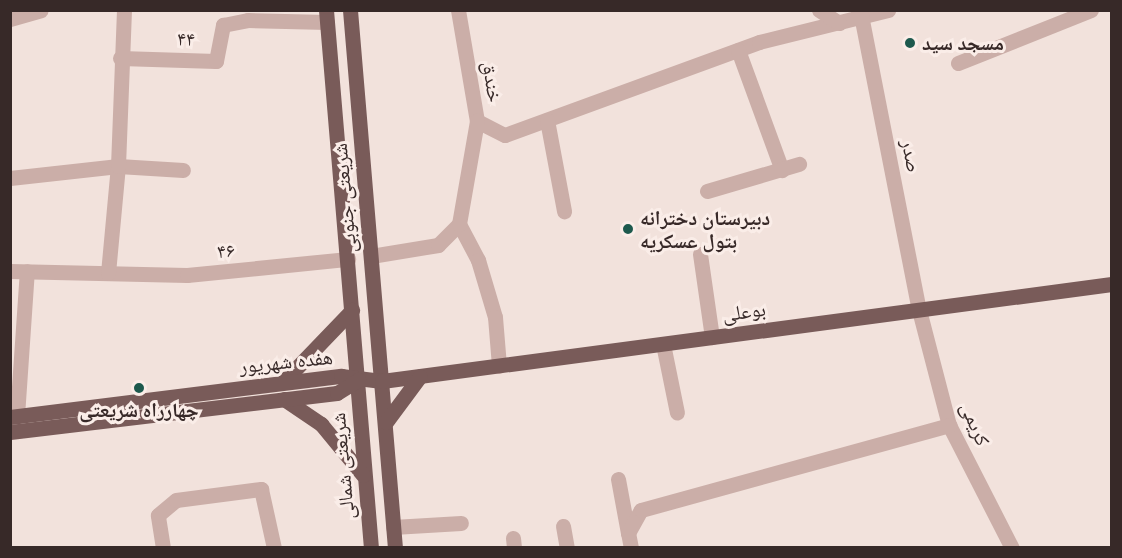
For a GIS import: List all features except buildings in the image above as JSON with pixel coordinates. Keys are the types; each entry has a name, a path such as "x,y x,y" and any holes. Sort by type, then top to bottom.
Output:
{"main road":[{"name":"شریعتی جنوبی","path":"350,10 382,381"},
{"name":"شریعتی جنوبی","path":"327,16 358,380"},
{"name":"بوعلی","path":"358,380 382,381 1112,284"},
{"path":"283,382 352,310"},
{"name":"هفده شهریور","path":"14,416 283,382 341,376 358,380"},
{"path":"386,422 420,376"},
{"name":"هفده شهریور","path":"10,432 337,393 358,380"},
{"name":"شریعتی شمالی","path":"358,380 371,548"},
{"path":"382,381 395,548"},
{"path":"284,399 321,424 353,459 365,478"}],"street":[{"path":"10,19 41,10"},
{"path":"108,273 118,166 120,58 124,10"},
{"name":"خندق","path":"458,10 477,121 505,135 547,120"},
{"path":"819,10 839,23"},
{"path":"564,211 547,120 738,50 839,23 861,14 888,10"},
{"path":"958,63 1091,10"},
{"name":"صدر","path":"861,14 920,309"},
{"name":"۴۴","path":"120,58 216,61 223,25 248,20 327,16"},
{"path":"738,50 782,170"},
{"path":"371,256 438,244 459,224 477,121"},
{"path":"707,191 800,164"},
{"path":"10,178 118,166 183,170"},
{"path":"459,224 478,260 495,317 499,366"},
{"path":"700,254 712,338"},
{"name":"۴۶","path":"27,271 187,275 348,259"},
{"path":"10,271 27,271 14,416"},
{"name":"کریمی","path":"920,309 949,424 1012,548"},
{"path":"663,344 677,413"},
{"path":"629,540 640,510 949,424"},
{"path":"618,479 629,540"},
{"path":"163,548 158,515 176,500 261,489 274,548"},
{"path":"393,527 461,523"},
{"path":"563,526 567,548"}],"place":[{"name":"مسجد سید","path":"910,43"},
{"name":"دبیرستان دخترانه بتول عسکریه","path":"628,229"},
{"name":"چهارراه شریعتی","path":"139,388"}]}
